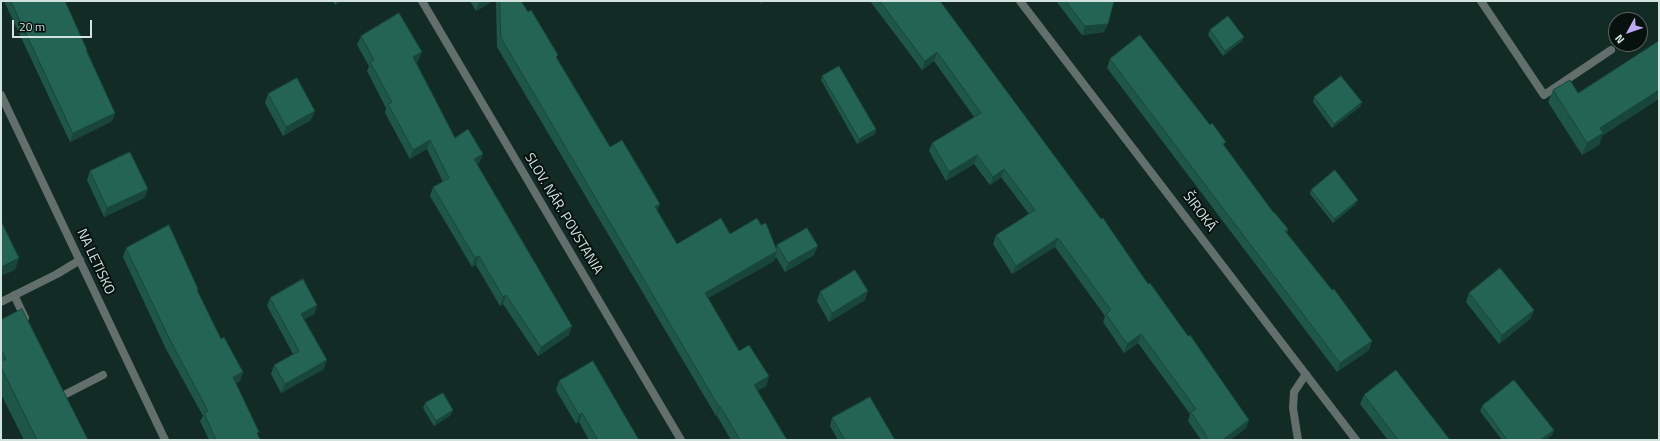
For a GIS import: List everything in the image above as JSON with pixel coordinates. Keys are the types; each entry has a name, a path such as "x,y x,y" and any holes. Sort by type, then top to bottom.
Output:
{"street":[{"name":"SLOV. NÁR. POVSTANIA","path":"422,1 681,440"},
{"name":"ŠIROKÁ","path":"1020,1 1356,440"},
{"path":"1481,1 1544,95 1608,52"},
{"name":"NA LETISKO","path":"1,95 165,440"},
{"path":"1,302 57,274 80,260"},
{"path":"14,296 28,324"},
{"path":"1298,440 1293,408 1294,392 1306,374"},
{"path":"64,394 103,375"}],"building":[{"path":"11,1 65,1 115,113 73,133"},
{"path":"500,1 521,1 528,12 531,10 558,55 556,57 610,147 622,140 660,204 655,207 677,244 721,218 730,234 757,218 761,225 766,223 777,251 705,293 739,351 749,345 769,376 754,385 787,440 740,440 501,38"},
{"path":"880,1 940,1 1101,219 1103,218 1148,284 1150,283 1188,336 1190,335 1249,420 1222,440 1209,440 1191,412 1196,409 1141,334 1127,344 1106,314 1111,310 1058,238 1016,266 996,235 1035,210 1004,169 993,177 977,155 949,172 932,143 981,113 937,52 925,61"},
{"path":"1066,1 1114,1 1108,24 1085,26"},
{"path":"399,13 422,52 413,57 455,138 468,129 483,154 474,159 572,326 541,347 506,295 503,297 479,256 475,258 433,187 449,178 430,140 413,150 388,104 392,102 370,62 374,60 361,36"},
{"path":"1228,16 1244,37 1225,51 1210,30"},
{"path":"1140,35 1210,125 1212,123 1226,142 1223,144 1273,212 1288,229 1285,231 1332,290 1334,289 1372,341 1340,363 1110,59"},
{"path":"1659,41 1659,90 1600,128 1603,133 1587,143 1553,90 1570,80 1578,93 1642,52 1648,52 1648,48"},
{"path":"839,66 876,129 859,139 822,76"},
{"path":"1341,76 1362,102 1334,124 1314,97"},
{"path":"297,78 315,111 286,127 268,94"},
{"path":"130,152 148,189 107,208 90,171"},
{"path":"1335,170 1358,200 1334,219 1311,190"},
{"path":"1,221 19,258 1,267"},
{"path":"169,225 198,289 197,290 221,339 224,337 243,372 233,377 259,432 257,433 260,440 216,440 204,413 208,411 170,340 126,248"},
{"path":"807,228 818,246 788,263 777,245"},
{"path":"1500,268 1534,310 1502,335 1469,293"},
{"path":"855,270 868,291 832,313 820,292"},
{"path":"303,279 317,305 301,314 327,360 285,384 274,365 299,351 270,298"},
{"path":"22,309 88,440 37,440 1,367 1,361 6,359 1,350 1,320"},
{"path":"593,361 639,440 598,440 582,413 579,415 559,381"},
{"path":"1396,370 1450,440 1398,440 1364,395"},
{"path":"1514,380 1554,430 1540,440 1507,440 1482,406"},
{"path":"443,393 453,410 436,421 425,403"},
{"path":"870,397 895,440 845,440 832,418"}]}
